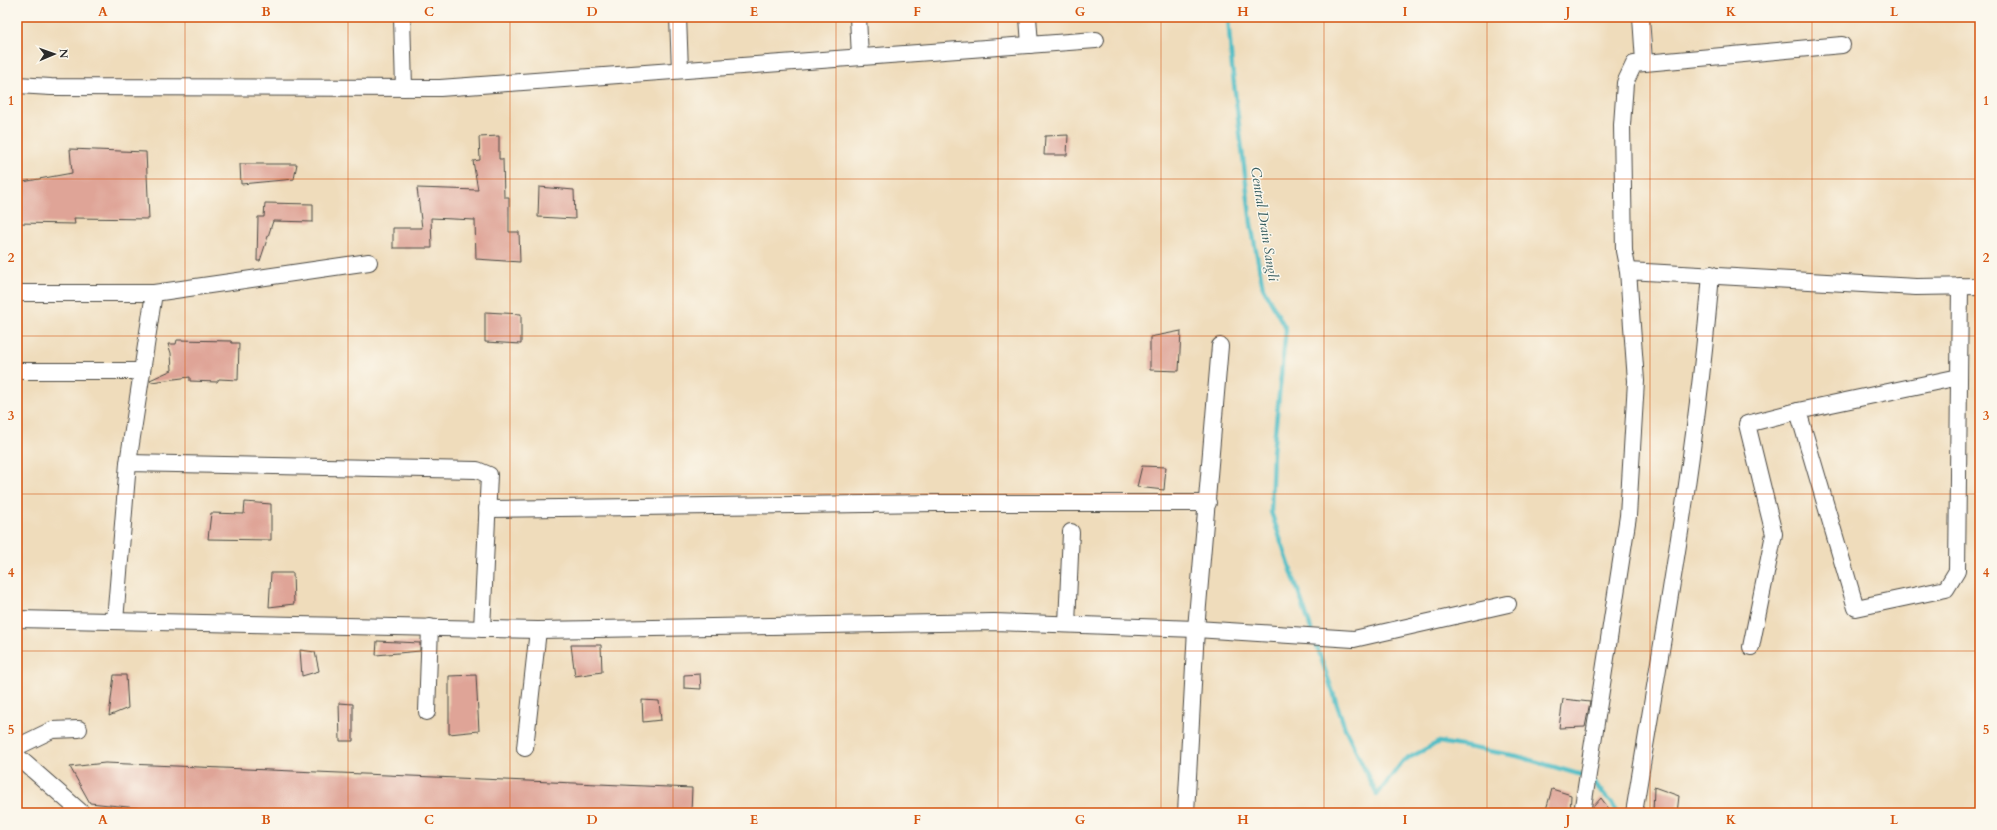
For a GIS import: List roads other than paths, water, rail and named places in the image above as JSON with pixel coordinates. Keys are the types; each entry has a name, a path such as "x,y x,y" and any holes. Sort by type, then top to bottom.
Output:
{"street":[{"path":"402,17 404,88"},
{"path":"678,17 680,70"},
{"path":"858,17 860,57"},
{"path":"1028,17 1030,45"},
{"path":"1641,17 1644,62"},
{"path":"17,85 51,87 440,88 1096,40"},
{"path":"1582,813 1628,516 1636,381 1628,271 1624,251 1622,125 1625,83 1634,64 1644,62 1842,46"},
{"path":"17,293 154,293 369,262"},
{"path":"1628,271 1711,274 1818,282 1916,287 1980,286"},
{"path":"1634,813 1685,501 1705,346 1711,274"},
{"path":"1798,411 1856,608 1946,589 1957,571 1960,286"},
{"path":"115,621 128,464 154,293"},
{"path":"1186,813 1196,629 1208,503 1220,346"},
{"path":"17,371 142,371"},
{"path":"1751,647 1774,534 1747,424 1798,411 1959,377"},
{"path":"128,464 477,470 489,475 482,628"},
{"path":"487,509 938,503 1208,503"},
{"path":"1067,624 1071,532"},
{"path":"17,619 538,630 994,622 1196,629 1354,638 1508,604"},
{"path":"427,712 430,628"},
{"path":"525,748 538,630"},
{"path":"17,747 52,730 79,729"},
{"path":"17,756 82,813"}],"waterway":[{"path":"1228,17 1232,67 1251,224 1263,288 1286,329 1273,452 1271,512 1345,728 1377,795 1403,761 1439,742 1517,756 1585,776"},
{"name":"Central Drain Sangli","path":"1591,780 1612,803 1617,813"}]}
